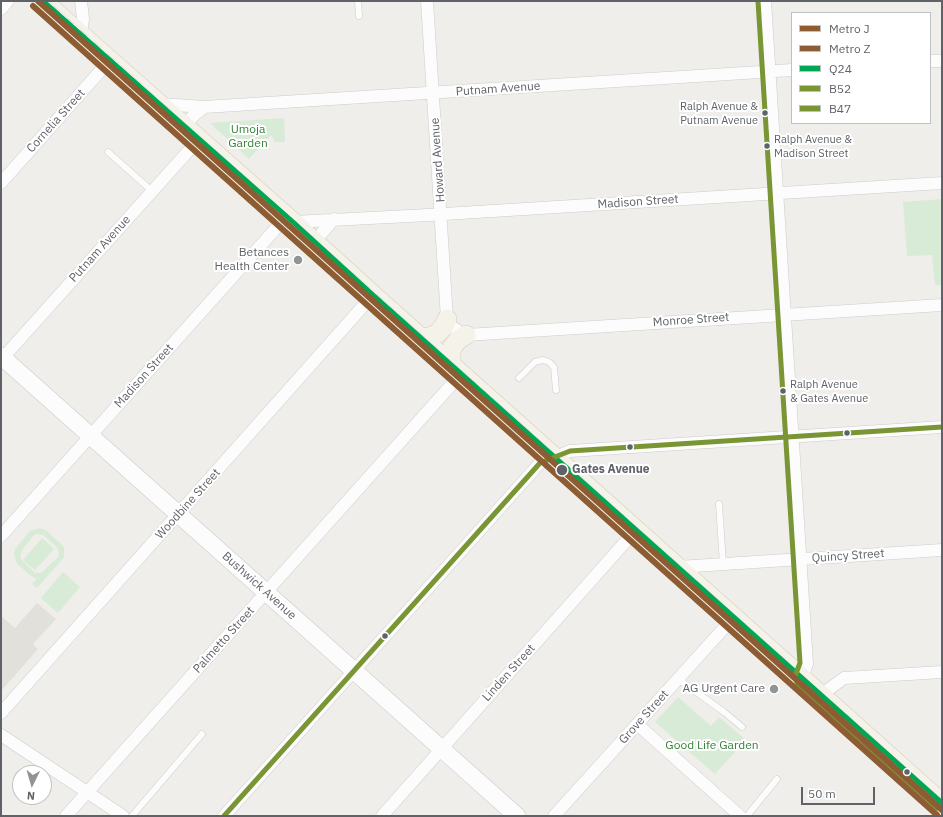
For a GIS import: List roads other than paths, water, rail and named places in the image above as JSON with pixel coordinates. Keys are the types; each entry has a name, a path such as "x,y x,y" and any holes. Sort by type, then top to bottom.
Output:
{"main road":[{"path":"43,1 162,104 373,295 802,678 938,796"},
{"path":"422,338 430,337 438,333 444,326 447,319"},
{"path":"456,369 450,355 453,346 458,340 466,335"},
{"name":"Bushwick Avenue","path":"2,358 517,816"}],"street":[{"path":"1,9 8,1"},
{"path":"81,1 83,19 81,33"},
{"name":"Howard Avenue","path":"428,1 447,319"},
{"path":"765,1 807,664 802,678"},
{"name":"Cornelia Street","path":"1,183 110,60"},
{"path":"931,61 942,61"},
{"name":"Putnam Avenue","path":"162,104 204,107 791,70"},
{"name":"Putnam Avenue","path":"2,358 152,191 193,132 193,116 204,107"},
{"name":"Madison Street","path":"1,536 290,219 334,219 441,214 942,183"},
{"path":"315,241 334,219"},
{"name":"Woodbine Street","path":"1,713 373,295"},
{"name":"Monroe Street","path":"466,335 942,305"},
{"path":"447,319 458,332 466,335"},
{"name":"Palmetto Street","path":"66,816 266,592 456,369"},
{"path":"224,816 540,463 570,451 942,427"},
{"name":"Linden Street","path":"382,816 636,530"},
{"name":"Quincy Street","path":"678,567 942,550"},
{"path":"704,590 705,565"},
{"name":"Grove Street","path":"554,816 734,617"},
{"path":"822,695 844,678 942,672"},
{"path":"638,724 740,816"},
{"path":"1,735 123,816"}],"lane":[{"path":"358,1 359,16"},
{"path":"108,152 152,191"},
{"path":"519,378 534,362 543,360 549,362 554,367 556,390"},
{"path":"719,504 723,564"},
{"path":"678,679 742,727"},
{"path":"132,816 202,734"},
{"path":"747,816 777,779"}],"railway":[{"path":"46,1 942,802"}],"metro line":[{"name":"J","path":"38,1 942,810"},
{"name":"Z","path":"33,6 937,815"}],"place":[{"name":"Ralph Avenue & Putnam Avenue","path":"765,113"},
{"name":"Ralph Avenue & Madison Street","path":"767,146"},
{"name":"Betances Health Center","path":"298,260"},
{"name":"Ralph Avenue & Gates Avenue","path":"783,391"},
{"name":"Gates Avenue","path":"562,470"},
{"name":"AG Urgent Care","path":"774,689"}],"park label":[{"name":"Umoja Garden","path":"248,137"},
{"name":"Good Life Garden","path":"712,746"}]}
